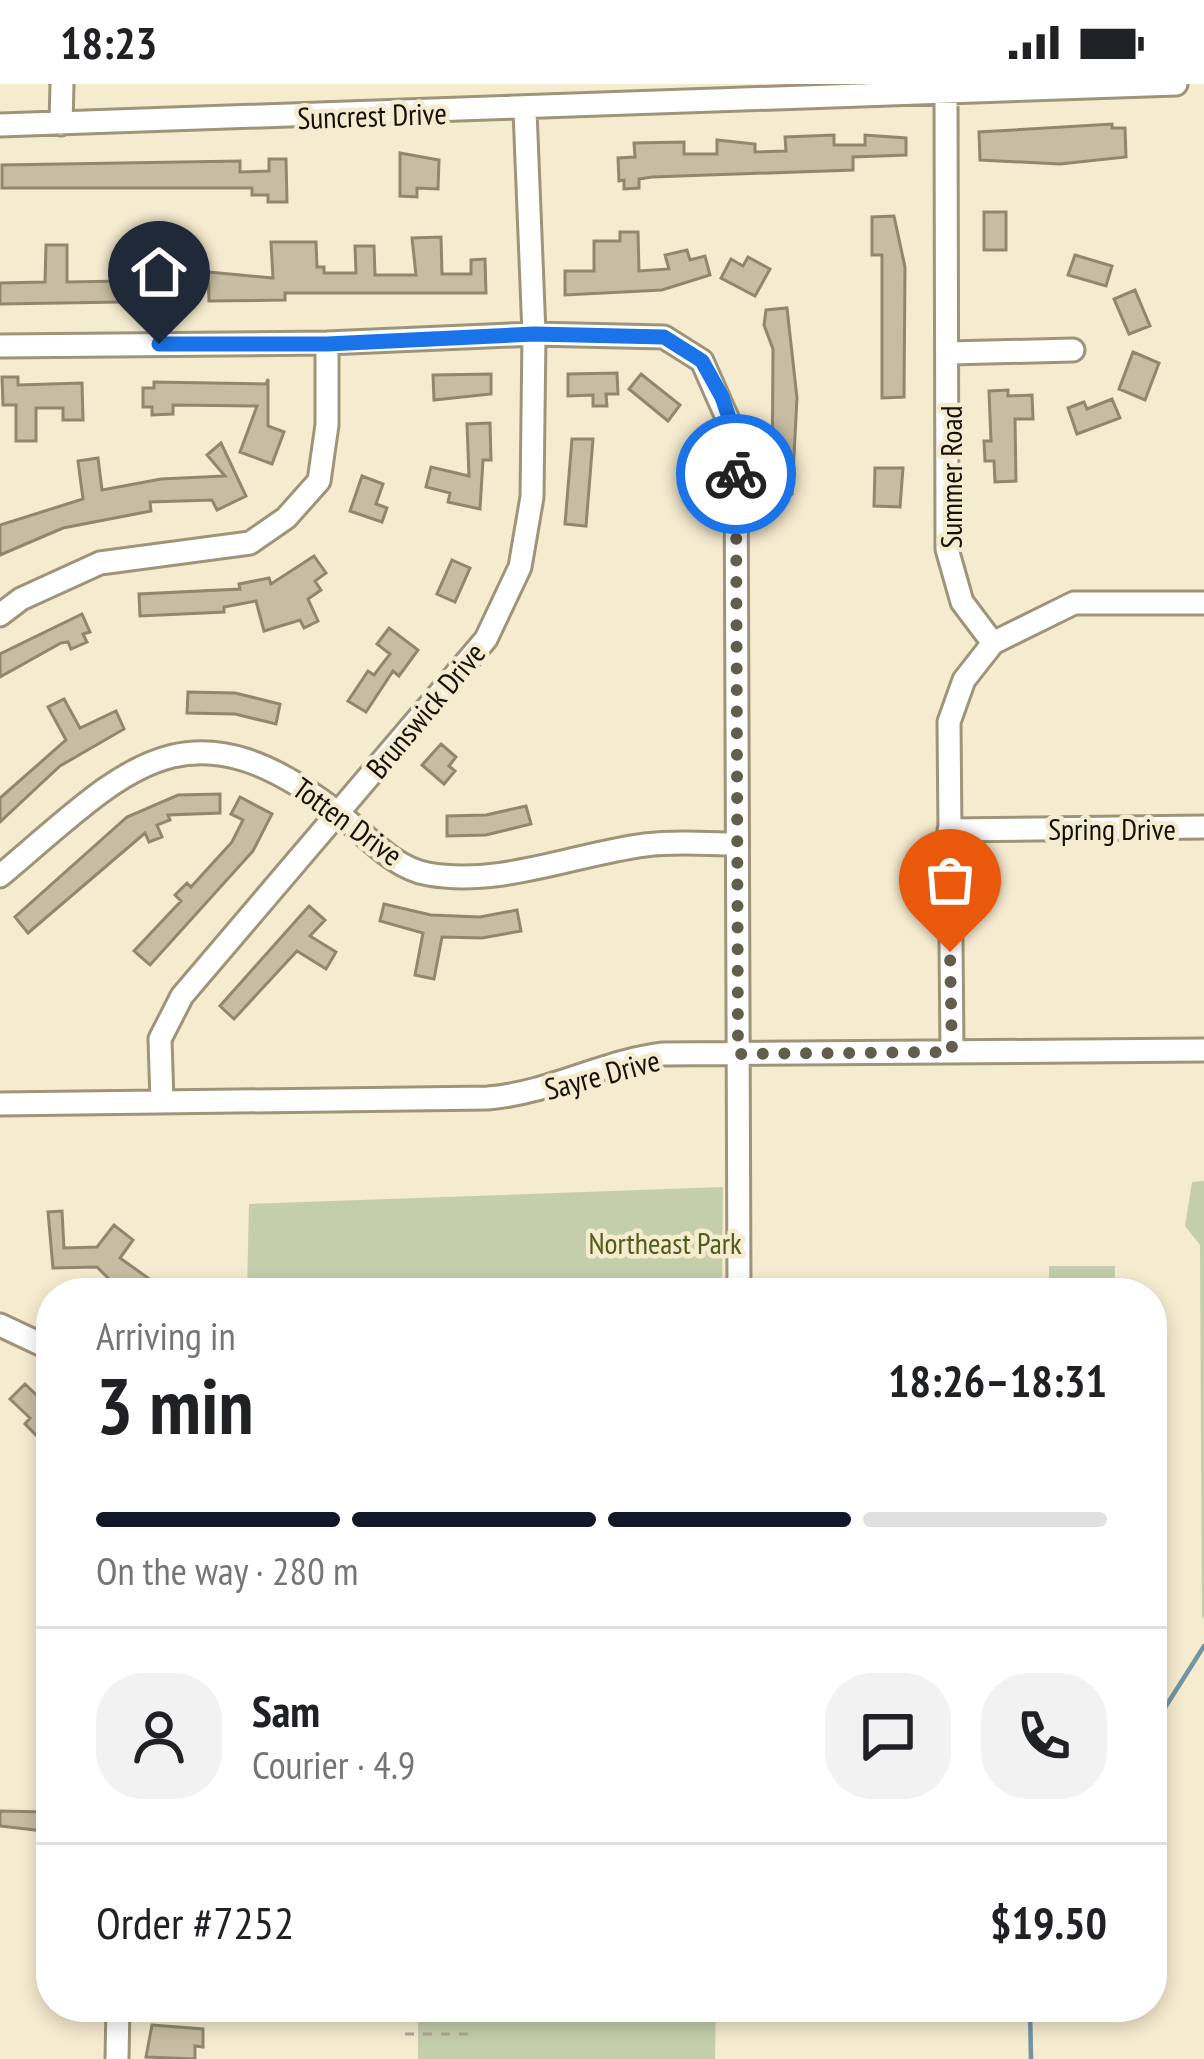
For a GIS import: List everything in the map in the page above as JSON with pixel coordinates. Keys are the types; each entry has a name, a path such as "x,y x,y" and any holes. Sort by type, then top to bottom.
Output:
{"street":[{"path":"61,124 62,84"},
{"name":"Suncrest Drive","path":"0,125 525,111 1176,84"},
{"name":"Summer Road","path":"946,93 947,549 962,602 993,643"},
{"name":"Brunswick Drive","path":"162,1102 160,1039 182,996 486,639 520,567 532,497 534,334 525,111"},
{"path":"0,346 327,344 534,334 664,337 702,361 722,397 736,438 739,1278"},
{"path":"0,615 21,599 100,563 250,542 286,518 319,481 327,424 327,344"},
{"path":"950,353 1072,350"},
{"path":"952,1052 949,722 964,680 993,643 1074,603 1204,603"},
{"name":"Totten Drive","path":"0,876 112,782 155,759 194,750 274,768 339,813 381,850 422,874 467,878 649,844 737,844"},
{"name":"Spring Drive","path":"949,830 1204,827"},
{"name":"Sayre Drive","path":"0,1104 517,1096 641,1057 1204,1050"},
{"path":"0,1325 36,1342"},
{"path":"118,2022 118,2059"}],"path":[{"path":"405,2034 470,2034"}],"green space":[{"path":"1204,1181 1202,1619 1200,1245 1185,1226 1192,1182"},
{"name":"Northeast Park","path":"723,1187 722,1278 247,1278 249,1204"},
{"path":"1049,1266 1115,1266 1115,1278 1049,1278"},
{"path":"418,2022 716,2022 715,2059 418,2059"}],"building":[{"path":"1112,124 1112,128 1125,128 1126,157 1060,164 980,160 979,132"},
{"path":"834,135 834,145 865,145 865,135 906,138 906,155 853,157 853,170 652,177 639,179 639,188 624,189 624,180 619,181 618,158 635,157 634,143 684,142 684,154 717,154 717,140 755,144 755,152 786,151 785,137"},
{"path":"400,153 439,160 438,189 417,188 417,197 400,196"},
{"path":"269,159 286,159 287,202 268,202 268,195 252,195 252,188 2,188 2,165 240,161 240,172 269,171"},
{"path":"984,212 1006,212 1006,250 984,250"},
{"path":"894,216 905,267 904,397 882,398 882,255 872,255 872,217"},
{"path":"620,232 638,232 639,271 669,269 665,255 687,250 690,260 705,256 710,275 662,290 565,295 565,271 594,271 594,241 620,241"},
{"path":"441,237 442,274 471,274 471,260 485,259 486,293 285,293 285,300 209,301 208,272 273,278 271,242 316,242 317,267 324,267 324,273 356,273 355,246 374,246 375,275 416,275 412,238"},
{"path":"46,245 67,245 67,282 182,280 182,301 0,304 0,283 45,282"},
{"path":"1075,255 1112,266 1106,286 1068,275"},
{"path":"748,257 770,269 755,296 721,278 731,259 743,266"},
{"path":"1135,290 1150,326 1129,334 1114,299"},
{"path":"787,308 797,398 792,494 772,494 773,349 764,325 766,310"},
{"path":"1133,352 1159,363 1145,400 1119,389"},
{"path":"617,373 618,394 606,394 607,406 593,406 593,395 568,396 568,374"},
{"path":"491,374 491,394 434,400 433,375"},
{"path":"641,374 680,405 668,421 629,389"},
{"path":"2,377 18,377 18,385 82,383 83,420 63,420 63,408 36,408 36,441 16,441 16,405 3,405"},
{"path":"268,379 268,426 284,432 272,464 240,452 257,406 173,405 173,414 152,415 152,407 143,407 143,388 154,388 154,382 266,384"},
{"path":"1008,390 1008,396 1032,395 1033,419 1015,419 1016,481 995,482 994,461 985,461 984,441 991,441 989,391"},
{"path":"1112,399 1120,418 1077,434 1068,408 1084,402 1087,409"},
{"path":"490,423 491,460 483,460 480,509 448,502 450,493 426,487 431,467 469,476 467,424"},
{"path":"572,439 593,439 586,526 565,524"},
{"path":"221,443 246,496 217,510 212,500 150,502 151,511 63,528 0,555 0,525 83,499 78,461 98,458 102,490 161,479 225,476 207,455"},
{"path":"875,468 903,468 900,507 874,506"},
{"path":"362,476 383,484 376,504 387,508 382,522 350,511"},
{"path":"314,556 326,573 315,581 321,590 308,599 318,621 304,628 300,620 264,631 256,601 224,607 224,612 140,616 139,594 240,589 239,584 269,578 271,584"},
{"path":"452,560 470,568 455,602 437,594"},
{"path":"82,614 90,632 83,634 87,642 71,649 68,642 61,643 0,677 0,654"},
{"path":"389,628 418,650 399,676 393,671 366,712 348,701 368,671 374,675 390,654 377,644"},
{"path":"188,692 235,693 280,704 276,724 235,714 187,713"},
{"path":"64,699 80,728 116,711 124,729 60,766 0,822 0,798 66,740 48,707"},
{"path":"441,744 456,757 449,766 455,771 444,784 422,765"},
{"path":"220,794 220,813 168,815 170,820 157,825 162,837 149,842 145,833 28,933 15,917 127,817 178,795"},
{"path":"240,797 272,814 253,851 150,965 134,951 181,901 175,895 187,883 191,887 232,842 243,820 231,814"},
{"path":"526,806 531,824 486,835 447,836 447,816 486,815"},
{"path":"384,904 431,915 480,917 517,910 521,931 482,938 442,937 434,979 415,975 423,933 380,921"},
{"path":"309,906 325,920 310,936 336,952 326,969 297,951 234,1019 220,1006"},
{"path":"62,1211 64,1248 97,1247 114,1225 133,1240 120,1258 148,1278 108,1278 97,1267 53,1268 48,1212"},
{"path":"25,1384 36,1395 36,1435 25,1424 30,1418 10,1399"},
{"path":"0,1811 36,1812 36,1830 0,1826"},
{"path":"152,2025 203,2029 203,2047 195,2046 195,2059 146,2057"}],"waterway":[{"path":"1167,1705 1204,1646"},
{"path":"1030,2022 1031,2059"}],"way so far":[{"path":"736,474 738,1054 952,1052 950,952"}],"route":[{"path":"159,344 327,344 534,334 664,337 702,361 722,397 736,438 736,474"}]}
